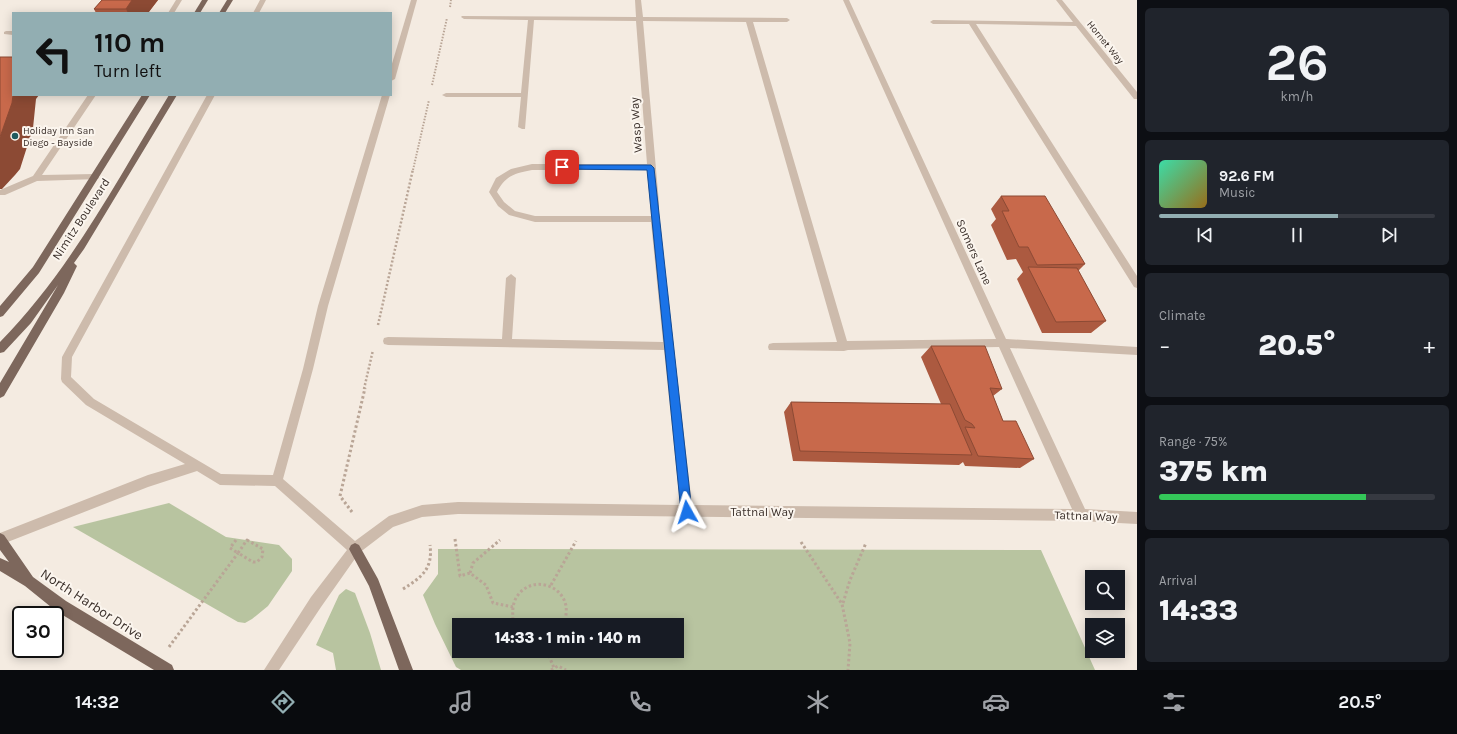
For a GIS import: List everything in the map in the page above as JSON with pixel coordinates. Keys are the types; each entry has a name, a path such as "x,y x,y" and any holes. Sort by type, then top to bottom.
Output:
{"main road":[{"path":"198,12 205,0"},
{"path":"223,12 230,0"},
{"name":"Nimitz Boulevard","path":"0,313 36,270 145,96"},
{"name":"Nimitz Boulevard","path":"0,349 28,320 81,246 172,96"},
{"path":"0,393 61,290 81,246"},
{"path":"0,539 29,582"},
{"path":"355,549 374,584 406,670"},
{"name":"North Harbor Drive","path":"0,564 29,582 61,606 167,670"}],"street":[{"path":"172,12 179,0"},
{"path":"257,12 263,0"},
{"path":"392,76 414,0"},
{"name":"Wasp Way","path":"638,0 655,203 655,219 687,512"},
{"name":"Somers Lane","path":"846,0 1080,515"},
{"name":"Hornet Way","path":"1058,0 1134,89 1137,97"},
{"path":"464,17 787,20"},
{"path":"522,127 531,18"},
{"path":"749,20 844,347"},
{"path":"933,22 1078,24"},
{"path":"971,22 1137,284"},
{"path":"446,95 524,95"},
{"path":"36,178 91,96"},
{"path":"210,96 67,357 66,379 90,402 220,479 277,480 355,549 316,602 271,670"},
{"path":"277,480 308,369 323,306 386,96"},
{"path":"651,168 532,167 514,171 499,180 493,192 501,204 512,213 535,219 655,219"},
{"path":"2,193 36,178 95,177"},
{"path":"507,343 511,278"},
{"path":"388,341 669,346"},
{"path":"774,348 1002,343 1137,351"},
{"path":"0,539 148,481 197,466"},
{"name":"Tattnal Way","path":"355,549 389,522 422,511 458,508 687,512 1080,515 1137,518"}],"path":[{"path":"450,8 451,0"},
{"path":"432,85 448,16"},
{"path":"378,326 431,93"},
{"path":"352,512 340,496 373,349"},
{"path":"455,539 460,576 470,573 482,580 489,589 493,604 513,607"},
{"path":"166,652 206,596 220,577 238,553 242,547 247,540 263,549 264,554 262,559 257,562 253,562 242,555 236,552 230,548 236,540"},
{"path":"470,573 473,563 500,540"},
{"path":"551,585 576,541"},
{"path":"801,542 842,604 850,643 848,670"},
{"path":"842,604 850,580 866,543"},
{"path":"403,589 421,577 430,566 432,555 430,544"},
{"path":"511,618 515,598 521,591 527,586 535,583 543,583 551,585 558,590 564,598 567,606 566,618"},
{"path":"549,658 552,669 558,666 566,670"}],"green space":[{"path":"169,503 226,537 279,545 292,559 292,571 268,606 245,623 238,622 73,527"},
{"path":"438,549 1041,550 1085,648 1085,658 1090,658 1095,670 461,670 456,667 423,595 438,574"},
{"path":"346,589 355,593 370,633 381,670 336,670 333,653 316,645 339,595"}],"building":[{"path":"102,0 132,0 126,9 94,9"},
{"path":"0,57 12,57 12,103 0,137"},
{"path":"1001,196 1045,196 1085,264 1037,265 1028,247 1019,247 1002,211 1009,211"},
{"path":"1028,267 1077,268 1106,321 1056,322"},
{"path":"931,346 985,346 1002,389 990,388 1003,421 1016,421 1034,459 978,456 965,427 975,428 972,424 965,420"},
{"path":"791,402 950,404 972,455 800,451"}],"place":[{"name":"Holiday Inn San Diego - Bayside","path":"15,136"}],"route":[{"path":"562,167 651,168 655,203 655,219 687,512"}]}
